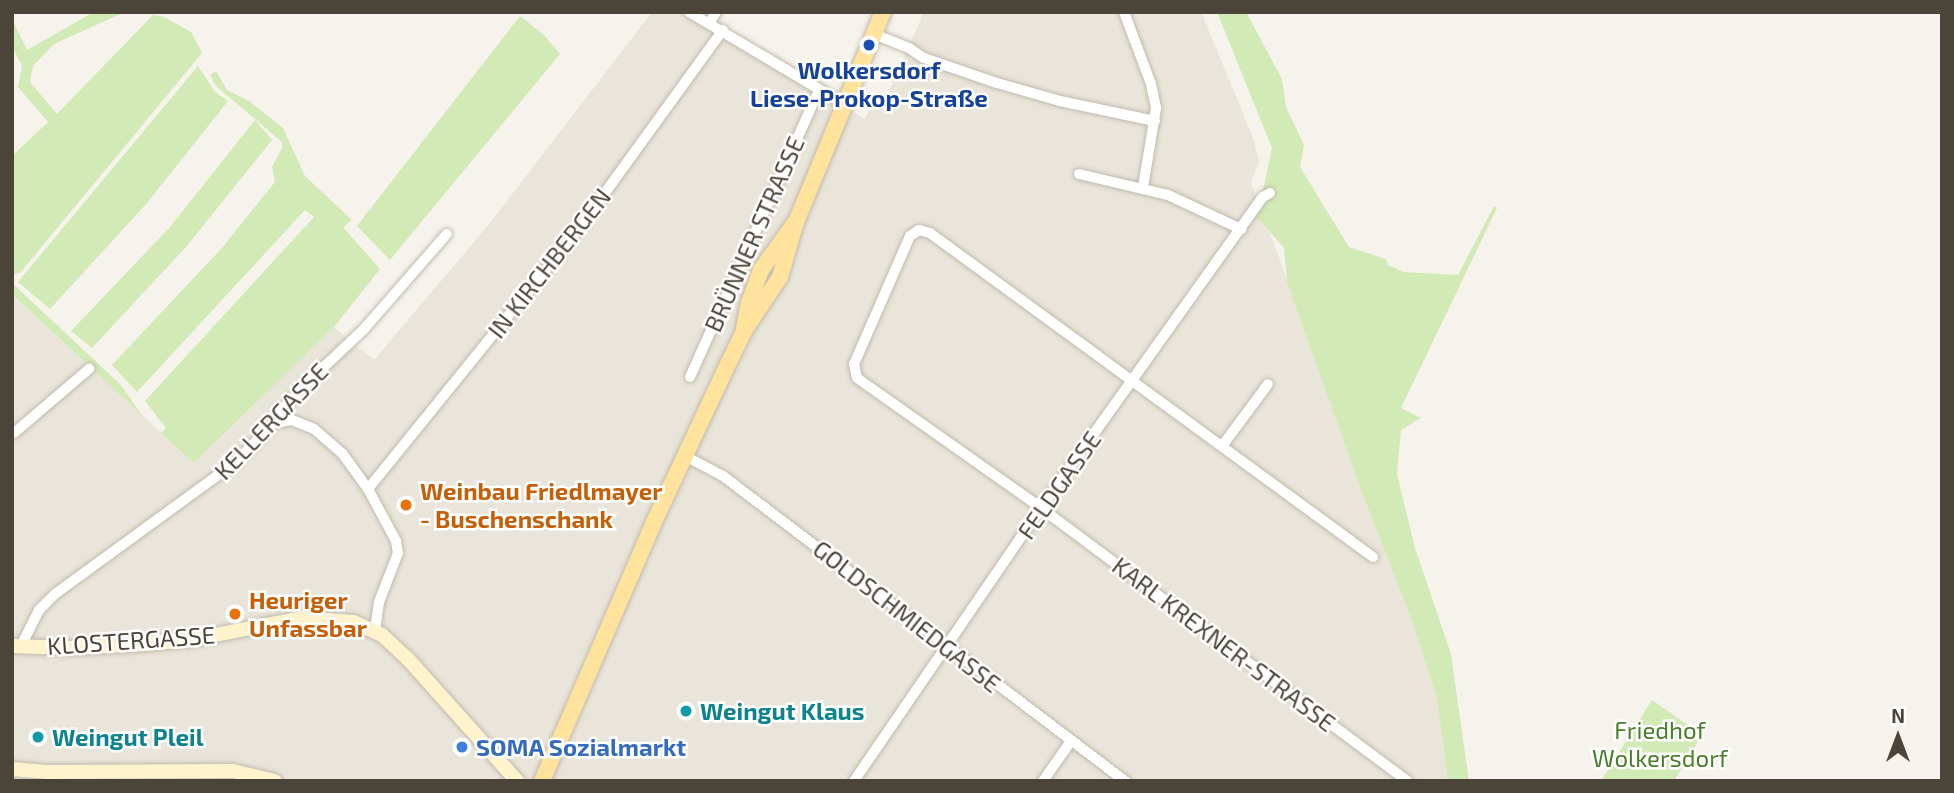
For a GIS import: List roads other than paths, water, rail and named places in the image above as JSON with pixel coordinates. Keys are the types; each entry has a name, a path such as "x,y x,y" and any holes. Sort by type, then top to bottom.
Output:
{"main road":[{"name":"BRÜNNER STRASSE","path":"542,781 685,456 744,331 780,278 796,222 883,12"}],"street":[{"path":"690,12 844,104"},
{"path":"710,22 716,12"},
{"path":"1124,12 1151,84 1155,121 1143,187"},
{"name":"IN KIRCHBERGEN","path":"368,489 581,226 723,30"},
{"path":"874,34 909,48 925,58 997,83 1060,101 1155,121"},
{"name":"BRÜNNER STRASSE","path":"690,377 819,90"},
{"path":"1079,174 1143,187 1205,210 1241,229"},
{"name":"FELDGASSE","path":"854,781 1041,508 1263,197 1270,193"},
{"name":"KARL KREXNER-STRASSE","path":"1133,381 930,233 919,230 910,236 854,364 853,372 857,378 1041,508 1407,781"},
{"name":"KELLERGASSE","path":"17,646 39,610 55,594 208,485 274,424 278,414 363,329 447,234"},
{"path":"13,432 89,369"},
{"path":"1133,381 1373,557"},
{"path":"1222,446 1268,384"},
{"path":"274,424 292,420 314,429 342,453 368,489 398,549 379,602 375,631"},
{"name":"GOLDSCHMIEDGASSE","path":"685,456 723,476 1125,781"},
{"name":"KLOSTERGASSE","path":"17,646 68,648 189,640 315,617 354,622 375,631 408,659 517,781"},
{"path":"1043,781 1071,741"},
{"path":"12,769 34,772 233,771 275,781"}],"place":[{"name":"Wolkersdorf Liese-Prokop-Straße","path":"869,45"},
{"name":"Weinbau Friedlmayer - Buschenschank","path":"406,505"},
{"name":"Heuriger Unfassbar","path":"235,614"},
{"name":"Weingut Klaus","path":"686,711"},
{"name":"Weingut Pleil","path":"38,737"},
{"name":"SOMA Sozialmarkt","path":"462,747"}],"park label":[{"name":"Friedhof Wolkersdorf","path":"1660,744"}]}
